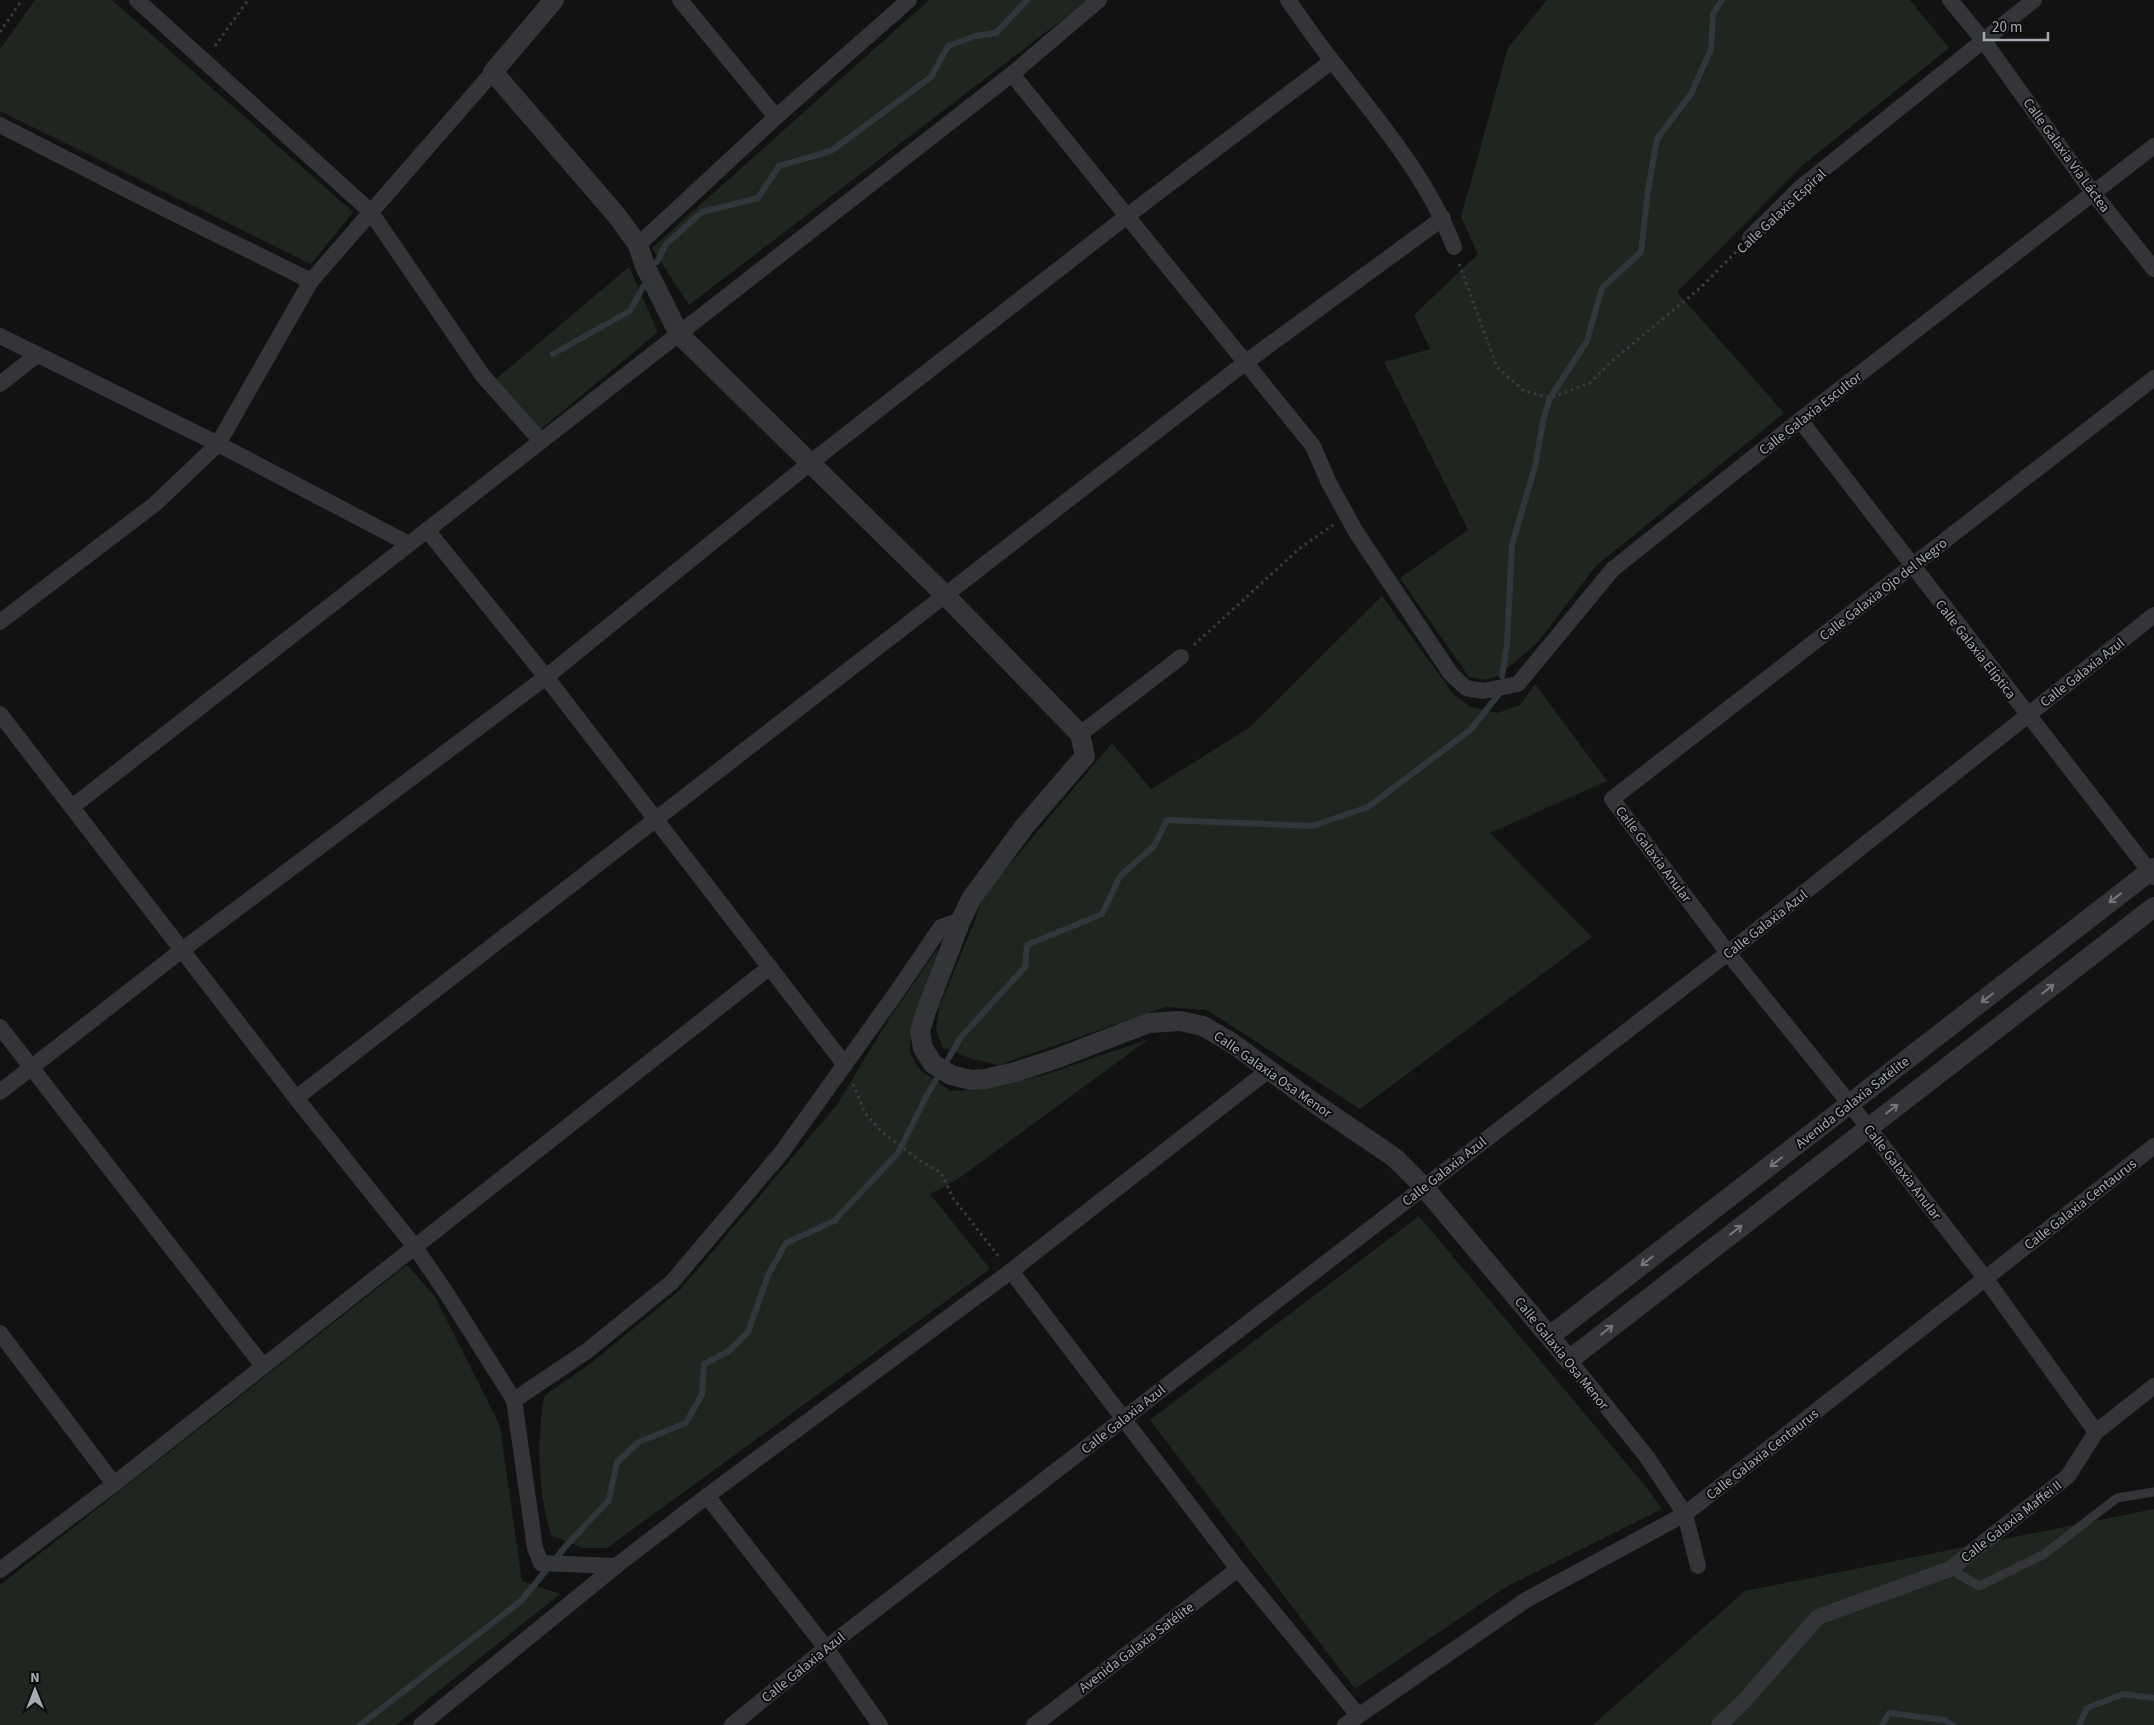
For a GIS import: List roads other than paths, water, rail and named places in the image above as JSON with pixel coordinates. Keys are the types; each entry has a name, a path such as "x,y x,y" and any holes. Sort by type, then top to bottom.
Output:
{"street":[{"path":"137,0 370,211 483,376 541,441"},
{"path":"0,622 155,504 218,444 312,280 554,0"},
{"path":"680,0 776,117"},
{"path":"638,245 776,117 891,6 910,0"},
{"path":"72,807 1012,74 1099,0"},
{"path":"1288,0 1332,61 1387,130 1443,218 1454,247"},
{"name":"Calle Galaxia Vía Láctea","path":"1950,0 1983,40 2093,193 2154,269"},
{"name":"Calle Galaxis Espiral","path":"1750,238 1800,188 2034,0"},
{"path":"0,1092 182,950 546,678 810,463 1127,216 1332,61"},
{"path":"493,72 618,217 638,245 646,266 679,334 946,596 1080,734 1181,657"},
{"path":"1012,74 1246,362"},
{"path":"0,125 312,280"},
{"name":"Calle Galaxia Escultor","path":"1246,362 1313,446 1329,483 1356,532 1451,674 1466,688 1483,691 1518,684 1614,570 1800,420 2154,146"},
{"path":"296,1098 1246,362 1443,218"},
{"path":"0,336 218,444 409,544"},
{"path":"0,384 37,355"},
{"name":"Calle Galaxia Ojo del Negro","path":"1612,799 2154,378"},
{"name":"Calle Galaxia Elíptica","path":"1800,420 1912,566 2153,872"},
{"path":"426,530 546,678 845,1065"},
{"name":"Calle Galaxia Azul","path":"732,1725 826,1648 1423,1186 1728,953 2154,615"},
{"path":"0,714 296,1098 416,1247 514,1400 536,1548 541,1563 616,1566"},
{"name":"Calle Galaxia Osa Menor","path":"1080,734 1085,756 997,861 971,899 961,920 920,1032 923,1048 933,1064 951,1076 971,1080 1015,1072 1149,1023 1180,1021 1203,1026 1232,1043 1270,1069 1317,1106 1394,1158 1423,1186 1550,1336 1647,1457 1684,1514 1698,1566"},
{"name":"Calle Galaxia Anular","path":"1612,799 1728,953 1869,1128 1985,1278 2096,1432"},
{"name":"Avenida Galaxia Satélite","path":"1550,1336 2153,872"},
{"path":"1568,1360 2154,907"},
{"path":"514,1400 588,1351 672,1282 782,1152 941,927 961,920"},
{"path":"0,1570 114,1484 770,967"},
{"path":"0,1026 263,1366"},
{"path":"421,1725 616,1566 707,1496 1011,1271 1270,1069"},
{"name":"Calle Galaxia Centaurus","path":"1351,1720 1526,1600 1684,1514 2154,1146"},
{"path":"1011,1271 1351,1720"},
{"path":"0,1333 114,1484"},
{"name":"Calle Galaxia Maffei II","path":"1744,1700 1818,1617 1950,1569 2068,1476 2096,1432 2154,1386"},
{"path":"707,1496 826,1648 880,1725"},
{"name":"Avenida Galaxia Satélite","path":"1034,1725 1238,1569"},
{"path":"1719,1725 1744,1700"},
{"path":"1733,1725 1744,1700"}],"lane":[{"path":"1950,1569 1979,1586 2043,1555 2117,1498 2154,1492"}],"waterway":[{"path":"657,262 666,244 702,212 758,198 779,166 831,151 931,77 948,46 975,36 996,33 1027,0"},
{"path":"1502,676 1507,644 1512,544 1535,467 1543,421 1550,398 1587,341 1602,288 1641,252 1648,190 1657,139 1691,94 1711,49 1713,14 1722,0"},
{"path":"553,354 630,311 643,287"},
{"path":"360,1725 521,1601 565,1547 609,1500 617,1462 639,1442 686,1423 702,1394 704,1364 729,1351 748,1332 769,1273 786,1243 834,1221 898,1153 926,1097 961,1037 1025,967 1027,945 1102,914 1120,876 1154,846 1167,820 1312,826 1368,807 1470,730 1499,694"},
{"path":"2079,1725 2087,1708 2123,1694 2154,1698"},
{"path":"1882,1725 1889,1713 1944,1720 1953,1725"}]}
